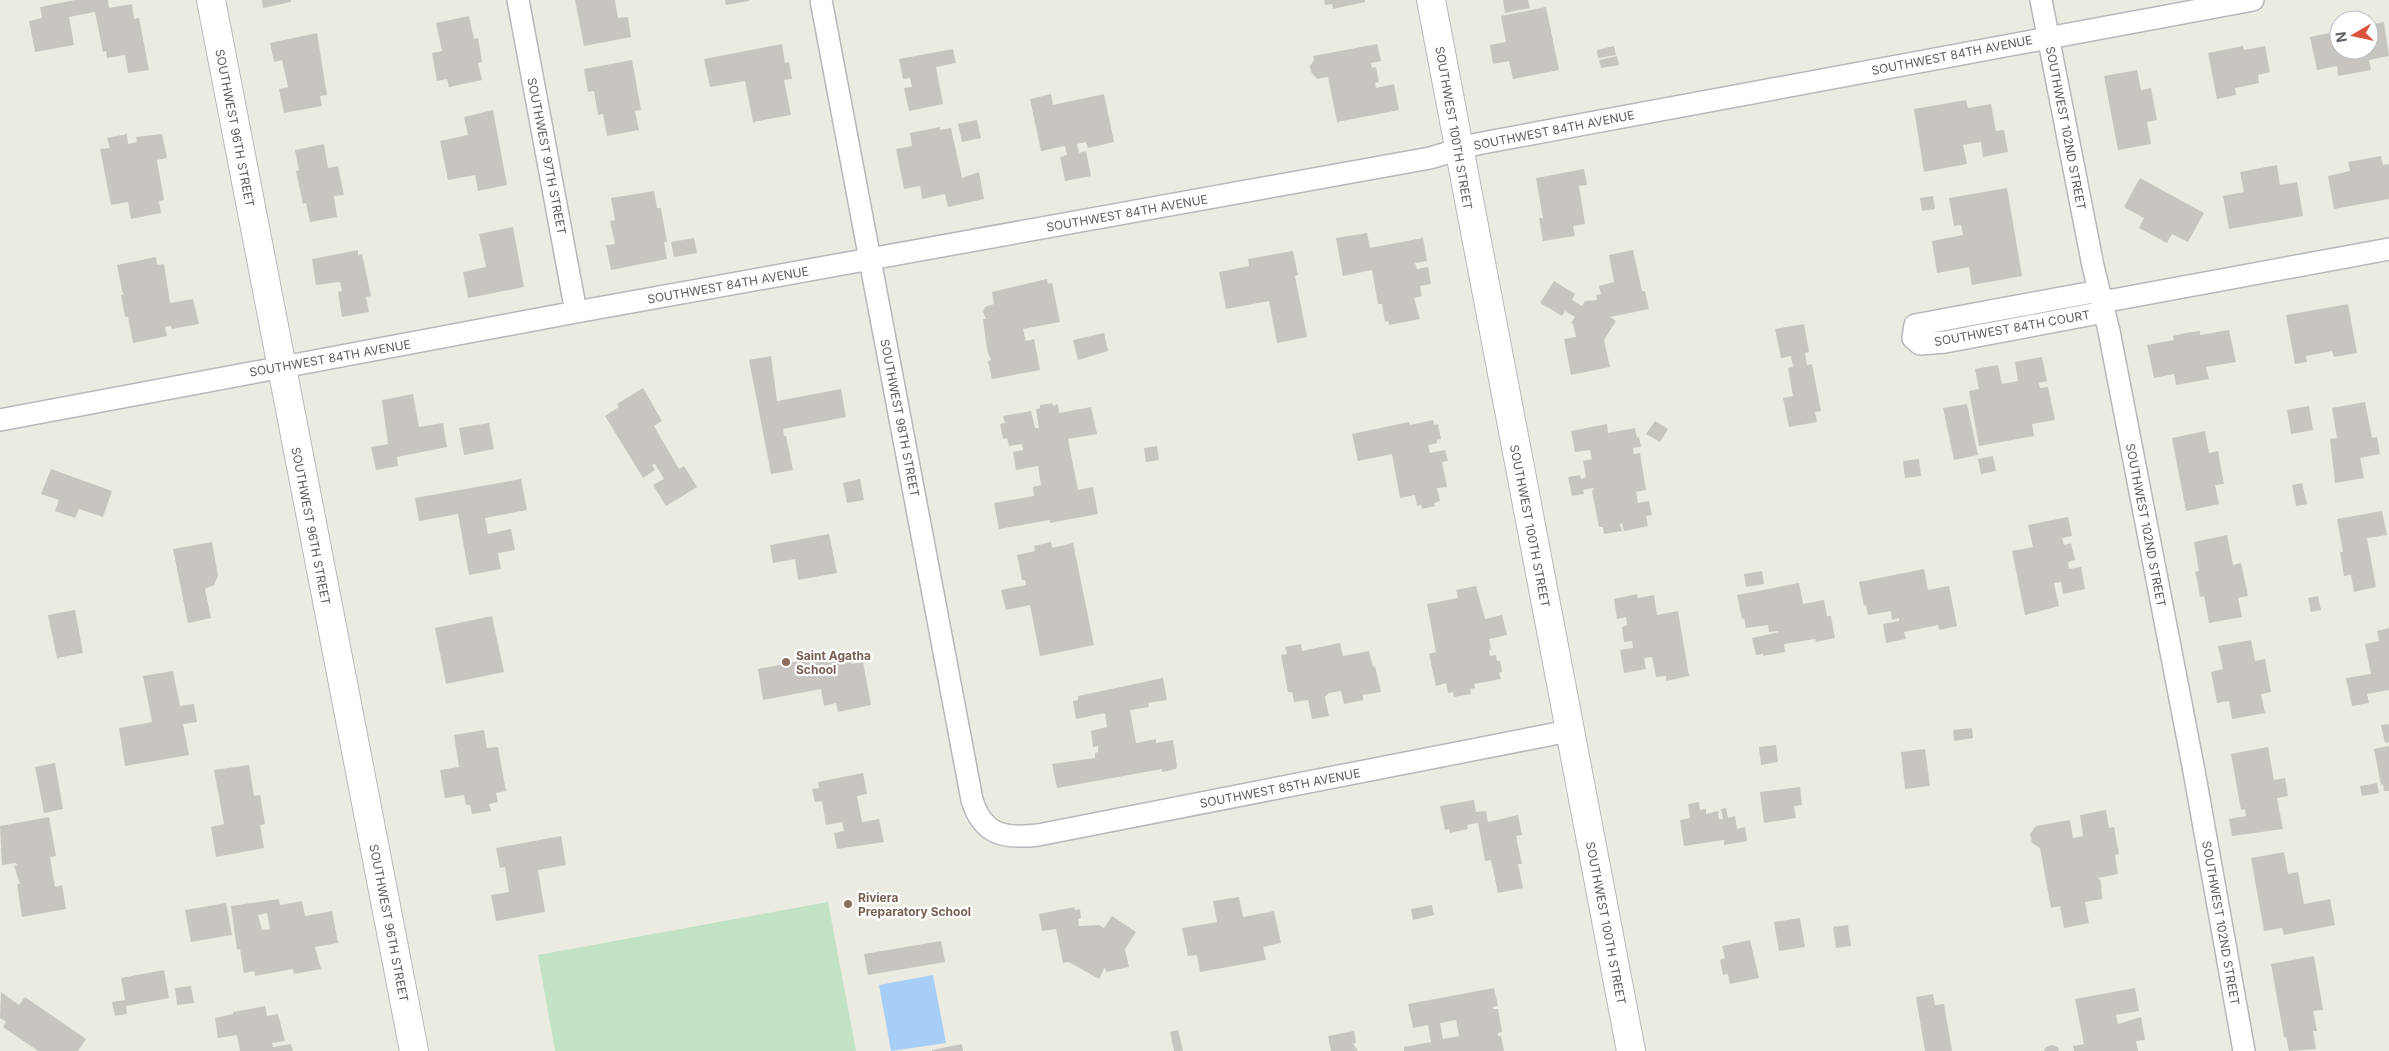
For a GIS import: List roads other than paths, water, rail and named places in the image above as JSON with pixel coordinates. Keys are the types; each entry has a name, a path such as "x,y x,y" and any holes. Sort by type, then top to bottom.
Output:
{"street":[{"name":"SOUTHWEST 96TH STREET","path":"211,0 414,1051"},
{"name":"SOUTHWEST 97TH STREET","path":"518,0 576,312"},
{"name":"SOUTHWEST 98TH STREET","path":"821,0 972,800 979,819 990,830"},
{"name":"SOUTHWEST 100TH STREET","path":"1431,0 1458,150 1631,1051"},
{"name":"SOUTHWEST 102ND STREET","path":"2041,0 2104,309 2194,771 2244,1051"},
{"name":"SOUTHWEST 84TH AVENUE","path":"0,420 576,312 1430,158 1477,144 2253,0"},
{"name":"SOUTHWEST 84TH COURT","path":"2104,309 1914,325 1913,338 1920,344 1945,342 2388,253"},
{"name":"SOUTHWEST 85TH AVENUE","path":"990,830 1014,837 1038,836 1569,731"}],"water":[{"path":"933,975 946,1043 891,1051 879,985"}],"place":[{"name":"Saint Agatha School","path":"786,662"},
{"name":"Riviera Preparatory School","path":"848,904"}]}
